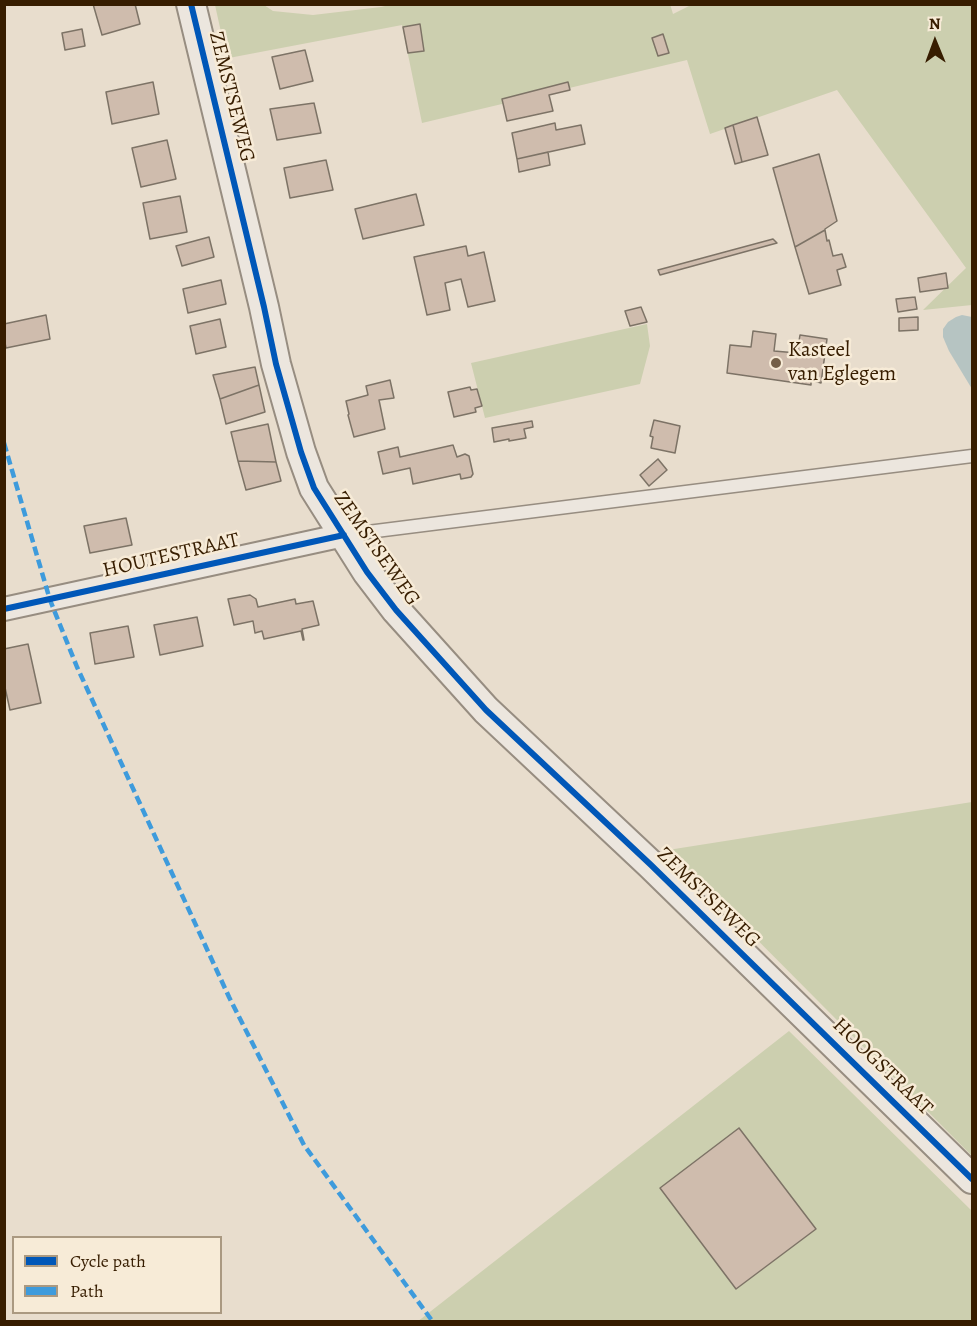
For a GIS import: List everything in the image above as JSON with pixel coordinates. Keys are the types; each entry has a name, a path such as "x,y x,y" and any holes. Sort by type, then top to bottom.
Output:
{"street":[{"name":"ZEMSTSEWEG","path":"191,4 276,364 301,452 314,488 367,572 396,610 486,710 651,865 768,980"},
{"name":"HOUTESTRAAT","path":"4,609 344,535"},
{"name":"HOOGSTRAAT","path":"768,980 972,1179"}],"lane":[{"path":"344,535 972,456"}],"green space":[{"path":"393,4 670,4 673,14 693,4 972,5 972,305 923,310 966,268 837,90 710,134 687,60 422,123 402,25 227,59 215,5 264,5 273,11 313,15"},
{"path":"647,324 650,346 640,384 485,418 471,363"},
{"path":"972,802 972,1156 668,850"},
{"path":"789,1031 972,1211 972,1321 417,1322"}],"shaded area":[{"path":"962,315 972,317 972,389 943,337 943,329 948,322"}],"building":[{"path":"93,4 135,4 140,24 102,35"},
{"path":"420,24 424,51 408,53 403,27"},
{"path":"82,29 85,46 65,50 62,33"},
{"path":"663,34 669,53 658,56 652,38"},
{"path":"305,50 313,81 280,89 272,57"},
{"path":"153,82 159,114 112,124 106,92"},
{"path":"568,82 570,90 549,95 553,111 507,121 502,99"},
{"path":"314,103 321,133 277,140 270,109"},
{"path":"757,117 768,155 742,162 733,125"},
{"path":"555,123 556,130 581,125 585,144 517,159 512,133"},
{"path":"733,125 742,162 735,164 725,128"},
{"path":"167,140 176,179 141,187 132,148"},
{"path":"548,152 550,165 519,172 517,159"},
{"path":"819,154 837,221 795,247 773,168"},
{"path":"326,160 333,190 290,198 284,168"},
{"path":"416,194 424,225 363,239 355,209"},
{"path":"180,196 187,232 150,239 143,203"},
{"path":"825,230 833,256 842,254 846,267 837,270 841,285 809,294 795,247"},
{"path":"209,237 214,257 182,266 176,246"},
{"path":"773,239 777,243 660,275 658,270"},
{"path":"466,246 468,256 484,252 495,301 468,307 461,279 445,283 450,310 427,315 414,257"},
{"path":"946,273 948,288 920,292 918,278"},
{"path":"221,280 226,304 188,313 183,289"},
{"path":"915,297 917,309 898,312 896,299"},
{"path":"641,307 647,322 630,326 625,311"},
{"path":"46,315 50,339 6,348 4,324"},
{"path":"918,317 918,330 899,331 899,318"},
{"path":"220,319 226,347 196,354 190,326"},
{"name":"Kasteel van Eglegem","path":"753,331 776,334 774,351 797,353 800,335 827,339 821,383 811,380 811,385 727,373 730,345 751,347"},
{"path":"255,367 259,385 220,399 213,375"},
{"path":"390,380 394,398 379,400 385,429 354,437 346,401 368,395 366,386"},
{"path":"259,385 265,412 226,424 220,399"},
{"path":"470,387 471,390 477,389 482,406 475,408 476,412 454,417 448,392"},
{"path":"654,420 680,426 675,453 651,448 653,437 650,436"},
{"path":"532,421 533,427 524,429 526,438 494,442 492,428"},
{"path":"268,424 276,462 238,461 231,432"},
{"path":"453,445 457,457 465,454 469,456 473,474 471,477 461,479 460,474 413,484 410,468 383,474 378,452 398,447 400,457"},
{"path":"658,459 667,470 649,486 640,475"},
{"path":"238,461 276,462 281,481 246,490"},
{"path":"126,518 132,545 90,553 84,526"},
{"path":"250,595 256,599 258,607 295,599 296,604 313,601 319,625 302,629 304,640 301,631 264,639 262,631 255,633 253,621 234,625 228,599"},
{"path":"197,617 203,646 160,655 154,625"},
{"path":"128,626 134,657 95,664 90,633"},
{"path":"28,644 41,703 10,710 4,683 4,649"},
{"path":"739,1128 816,1229 736,1289 660,1188"}],"marked path":[{"path":"4,443 50,600 77,667 229,997 304,1145 433,1322"}],"cycle path":[{"path":"191,4 276,364 301,452 314,488 367,572 396,610 486,710 651,865 972,1179"},
{"path":"4,609 344,535"}],"place":[{"name":"Kasteel van Eglegem","path":"776,363"}]}
